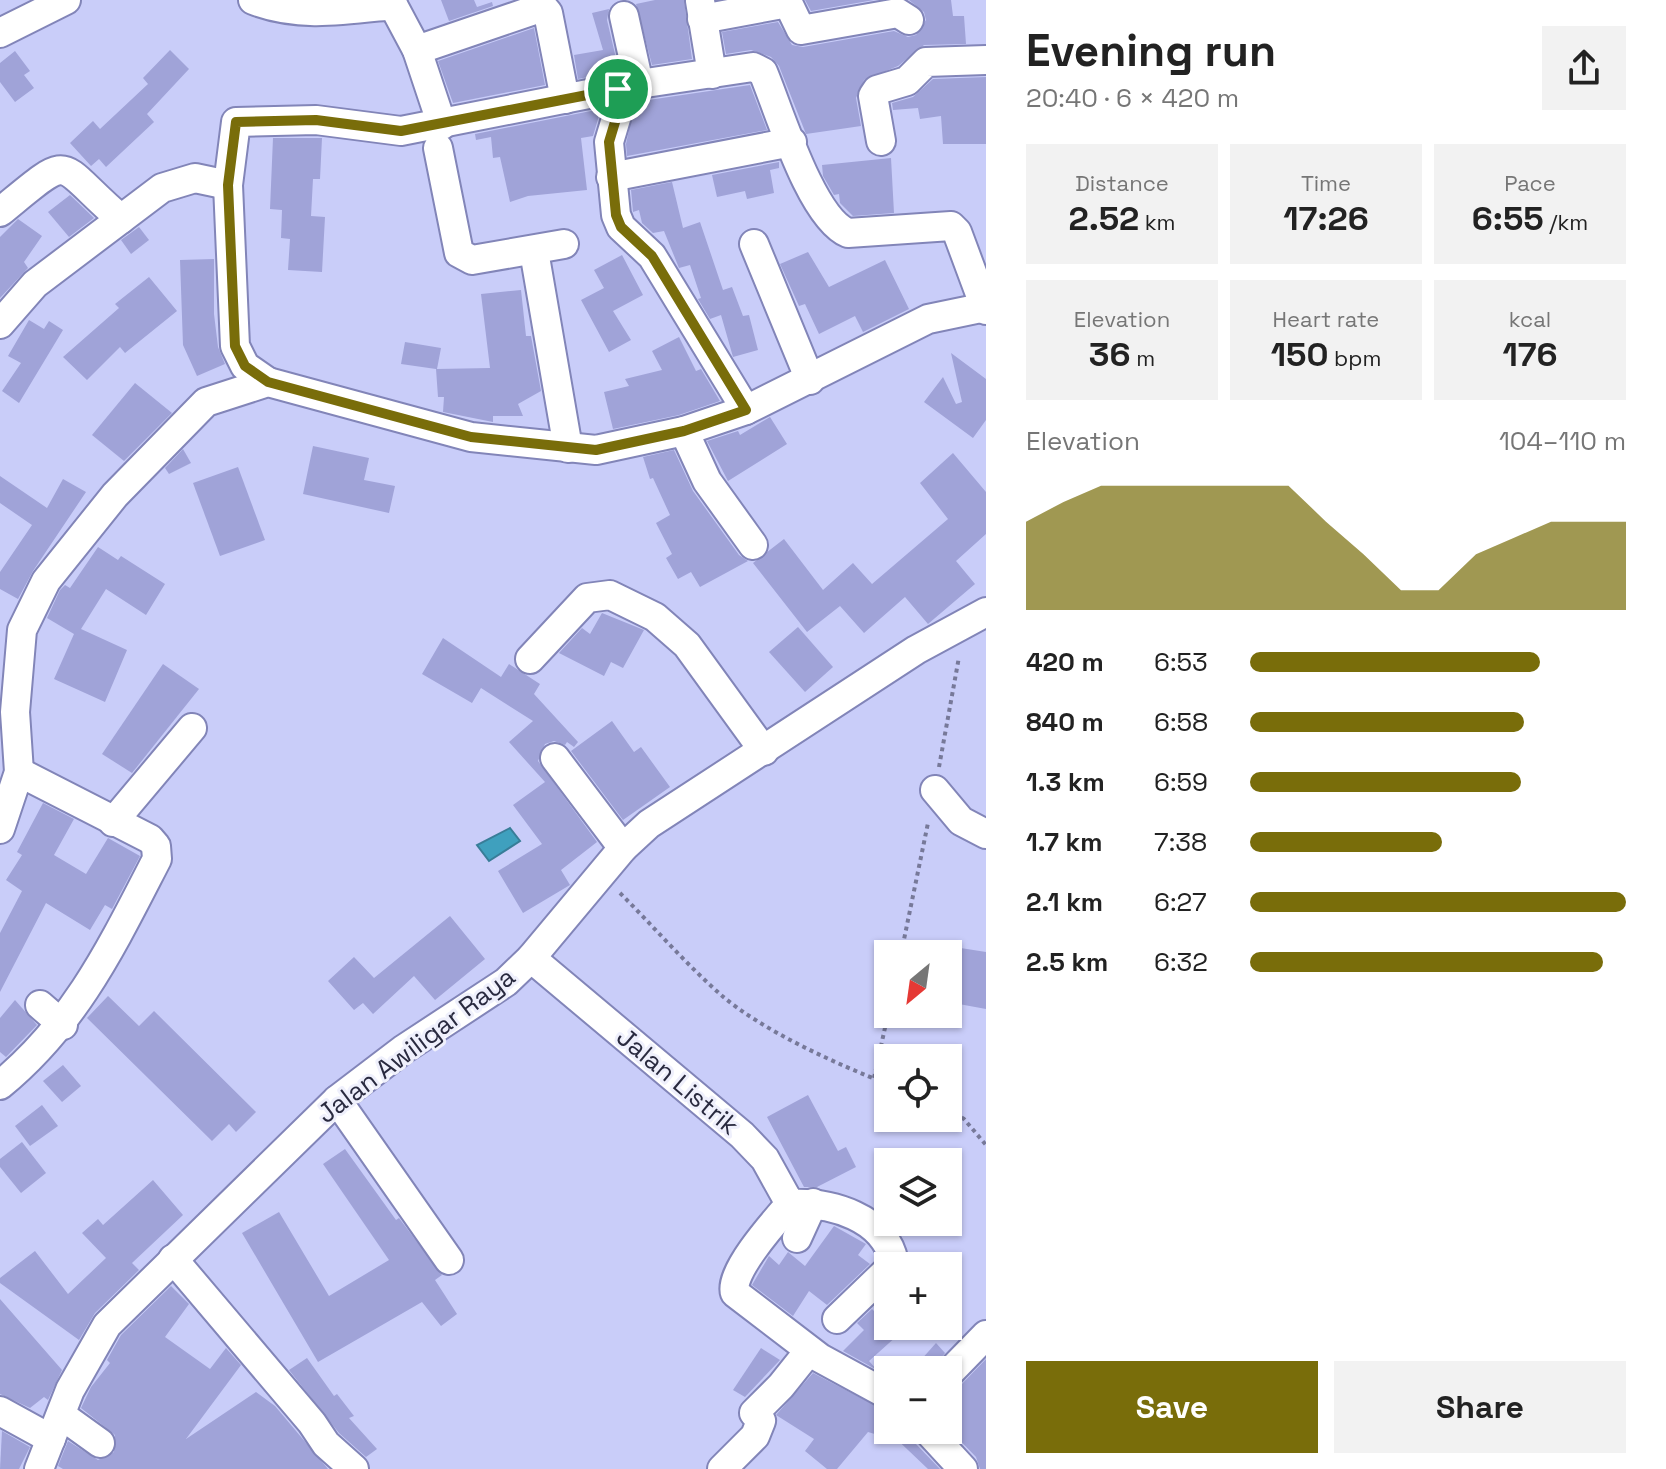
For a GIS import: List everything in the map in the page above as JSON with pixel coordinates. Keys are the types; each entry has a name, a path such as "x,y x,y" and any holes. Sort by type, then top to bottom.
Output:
{"street":[{"path":"0,33 66,0"},
{"path":"261,2 313,6 394,3 417,50 440,136 459,253 472,260 564,244"},
{"path":"712,74 701,9 788,3 801,30 898,13 909,20"},
{"path":"417,50 543,7 548,13 565,99"},
{"path":"624,16 628,86 609,142 611,177 621,227 652,256 746,410"},
{"path":"881,141 873,96 877,90 907,81 926,62 986,60"},
{"path":"753,67 763,72 820,206 836,228 848,233 951,226 957,232 985,308 928,319 746,410 684,431 596,450 471,437 268,382 245,366 235,346 228,185 236,122 316,120 440,136 565,99 712,74 753,67"},
{"path":"611,177 792,142"},
{"path":"0,212 51,170 63,168 76,173 121,219"},
{"path":"0,324 35,284 162,188 180,180 195,178 228,185"},
{"path":"754,244 810,380"},
{"path":"534,251 568,448"},
{"path":"0,828 19,772 15,712 17,648 22,630 46,581 115,495 195,410 220,396 268,382"},
{"path":"684,431 707,481 753,545"},
{"path":"530,659 587,598 610,595 655,617 687,645 764,751"},
{"name":"Jalan Awiligar Raya","path":"39,1469 83,1366 107,1325 337,1100 404,1049 483,998 531,958 623,848 649,824 916,650 986,612"},
{"path":"113,822 192,728"},
{"path":"555,758 623,848"},
{"path":"0,1085 63,1025 101,967 157,859 156,846 150,839 19,772"},
{"path":"935,790 961,821 986,834"},
{"name":"Jalan Listrik","path":"531,958 742,1135 802,1203"},
{"path":"40,1005 63,1025"},
{"path":"337,1100 449,1260"},
{"path":"797,1238 802,1203"},
{"path":"802,1203 861,1219 880,1231 891,1244 892,1252"},
{"path":"802,1203 767,1230 733,1286 735,1293 809,1351 844,1374 874,1388"},
{"path":"173,1259 312,1423 326,1444 354,1469"},
{"path":"837,1319 874,1283"},
{"path":"962,1360 986,1335"},
{"path":"722,1469 755,1436 761,1421 754,1413 809,1351"},
{"path":"0,1411 100,1443"},
{"path":"940,1444 963,1469"}],"path":[{"path":"602,874 721,995 815,1053 874,1078"},
{"path":"962,1118 986,1145"}],"water":[{"path":"510,828 520,841 489,861 477,845"}],"building":[{"path":"441,0 474,0 477,7 492,2 493,6 449,21"},
{"path":"655,0 684,0 692,59 652,65 636,4"},
{"path":"805,0 874,0 811,11"},
{"path":"909,0 951,0 953,16 964,16 966,44 924,45 898,66 864,80 856,98 861,126 806,134 779,66 771,57 751,50 726,54 722,32 778,22 792,45 803,47 894,31 908,37 916,35 926,20 924,12"},
{"path":"609,9 607,20 619,71 578,79 574,55 603,50 592,13"},
{"path":"534,28 545,85 453,103 438,61"},
{"path":"170,50 189,69 147,114 154,122 106,167 99,159 91,166 70,143 93,121 100,129 148,84 143,78"},
{"path":"15,51 30,71 24,75 34,88 15,102 0,82 0,63"},
{"path":"986,77 986,144 943,144 941,116 920,119 918,108 893,110 892,103 913,97 933,79"},
{"path":"750,85 767,130 627,156 626,144 635,102"},
{"path":"601,109 593,136 581,138 587,190 528,196 510,202 500,157 493,158 491,137 476,140 475,134"},
{"path":"273,138 322,138 320,179 313,179 311,216 325,217 322,272 288,270 290,239 281,238 282,210 270,209"},
{"path":"891,158 894,213 853,216 840,203 839,194 834,195 823,176 822,165"},
{"path":"779,162 779,168 770,170 774,193 747,199 745,191 717,197 712,175"},
{"path":"672,182 683,228 700,222 723,290 732,287 743,316 749,315 758,350 733,357 721,315 710,319 698,299 701,298 690,265 679,268 664,231 653,233 642,223 639,210 633,212 631,190"},
{"path":"70,195 94,218 69,237 48,212"},
{"path":"18,219 42,236 24,262 28,268 0,298 0,237"},
{"path":"139,227 149,240 131,254 121,240"},
{"path":"808,252 829,287 885,260 909,309 863,332 855,316 819,334 805,304 799,306 780,264"},
{"path":"622,255 643,295 613,311 631,340 609,352 581,300 604,288 594,270"},
{"path":"214,259 214,314 218,347 225,364 197,376 183,345 180,260"},
{"path":"149,277 177,311 125,353 120,347 87,380 63,357 119,308 115,304"},
{"path":"521,290 526,336 531,336 541,391 518,404 523,416 493,416 493,422 443,412 444,397 438,397 436,369 401,364 405,342 441,348 437,369 490,368 481,294"},
{"path":"29,320 44,329 49,321 63,330 19,403 2,391 21,363 8,356"},
{"path":"679,337 696,371 701,369 720,401 679,415 613,429 604,392 629,386 625,379 662,370 652,351"},
{"path":"951,353 986,379 986,420 973,438 924,402 943,377 956,404 962,402"},
{"path":"135,383 172,413 124,461 92,435"},
{"path":"770,417 787,444 728,481 707,441 738,431 740,435"},
{"path":"313,446 369,458 364,480 395,486 389,513 303,494"},
{"path":"183,449 191,463 169,474 165,468"},
{"path":"674,450 693,491 739,555 748,561 700,587 691,572 678,579 666,558 672,554 656,523 670,515 653,478 650,479 643,457"},
{"path":"953,453 986,492 986,534 956,561 975,584 928,624 905,597 864,633 840,606 807,632 753,563 784,539 823,590 853,563 872,584 948,519 920,483"},
{"path":"238,467 265,540 220,556 193,483"},
{"path":"0,476 47,508 63,479 86,492 18,599 0,589 0,572 32,525 0,503"},
{"path":"98,547 118,560 121,556 165,584 146,615 106,589 81,629 127,650 105,702 54,679 74,634 47,618 60,590 65,585 70,588"},
{"path":"602,613 644,630 623,668 611,662 604,676 559,653 582,628 590,634"},
{"path":"798,627 833,667 805,692 769,652"},
{"path":"443,638 501,677 509,664 540,684 534,694 578,742 574,747 567,742 565,745 554,741 545,744 538,761 597,842 561,870 570,885 523,913 498,871 542,844 513,805 545,782 509,742 533,721 481,688 472,703 422,674"},
{"path":"163,664 199,689 132,773 102,754"},
{"path":"612,721 634,752 641,747 670,787 623,820 571,751"},
{"path":"43,803 74,819 54,855 86,874 108,838 140,856 112,909 105,905 90,930 46,903 0,992 0,933 22,891 6,880 22,855 17,852"},
{"path":"450,916 485,959 435,1000 414,976 373,1014 363,1003 354,1010 328,981 354,957 374,978"},
{"path":"962,948 986,952 986,1009 962,1005"},
{"path":"108,996 139,1026 154,1011 256,1112 236,1132 229,1124 212,1141 87,1018"},
{"path":"15,1000 37,1025 6,1057 0,1052 0,1018"},
{"path":"63,1065 81,1086 62,1102 43,1081"},
{"path":"808,1095 838,1151 846,1147 856,1167 817,1187 804,1187 767,1117"},
{"path":"42,1105 58,1126 30,1146 15,1126"},
{"path":"22,1142 46,1173 21,1193 0,1167 0,1159"},
{"path":"345,1149 396,1220 399,1218 442,1275 435,1280 457,1314 441,1326 422,1302 318,1362 242,1233 279,1212 329,1296 389,1260 323,1164"},
{"path":"153,1180 183,1215 132,1263 139,1270 95,1313 79,1340 0,1283 0,1278 35,1251 68,1294 106,1258 82,1233 98,1219 103,1225"},
{"path":"834,1226 866,1244 858,1255 870,1264 827,1305 809,1291 793,1316 752,1285 769,1256 779,1265 788,1252 805,1266"},
{"path":"171,1286 189,1304 165,1337 210,1369 226,1348 241,1365 186,1439 256,1392 275,1406 328,1469 63,1469 58,1466 68,1441 98,1460 114,1452 115,1435 81,1408 91,1387 110,1363 107,1360 121,1335"},
{"path":"0,1299 62,1370 48,1400 44,1397 30,1408 0,1394"},
{"path":"872,1309 874,1340 892,1340 869,1361 874,1368 843,1351 864,1330 857,1323"},
{"path":"936,1343 945,1353 943,1356 924,1356"},
{"path":"761,1348 780,1360 745,1397 733,1390"},
{"path":"307,1358 334,1396 337,1394 354,1416 349,1418 377,1449 366,1457 339,1433 289,1370"},
{"path":"986,1359 986,1469 980,1469 976,1457 962,1442 962,1384"},
{"path":"813,1373 874,1405 874,1434 868,1432 837,1469 827,1469 805,1451 814,1439 776,1415"},
{"path":"2,1431 30,1447 19,1469 0,1469"},
{"path":"902,1444 916,1444 940,1469 928,1469"}],"route":[{"path":"618,89 618,112 609,142 616,215 621,227 652,256 746,410 640,443 596,450 568,448 471,437 421,426 268,382 245,366 235,346 228,185 236,122 316,120 366,129 401,131 618,89"}]}
